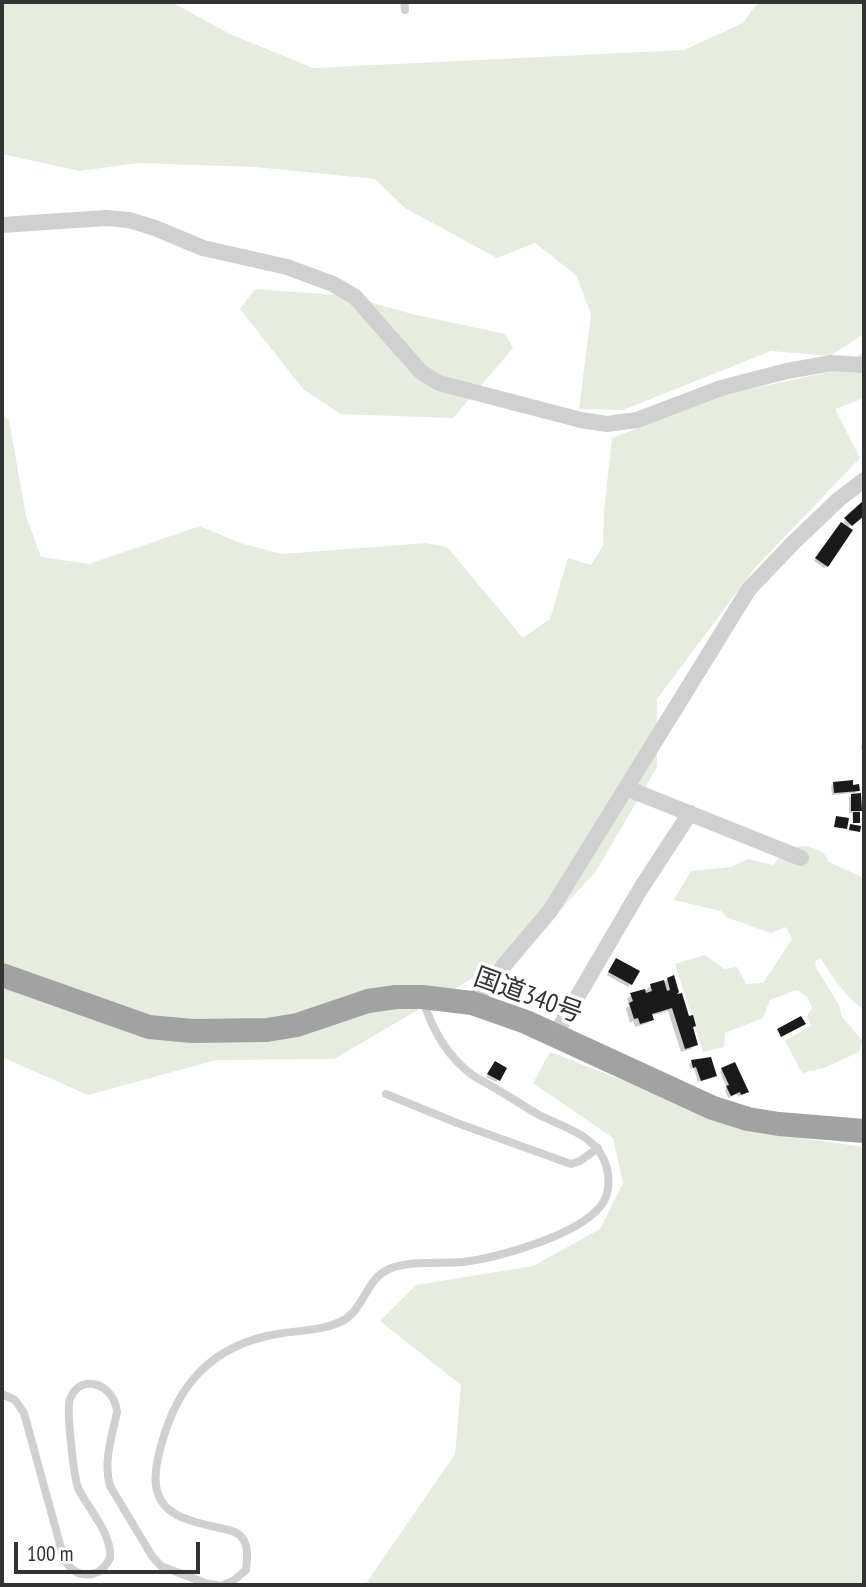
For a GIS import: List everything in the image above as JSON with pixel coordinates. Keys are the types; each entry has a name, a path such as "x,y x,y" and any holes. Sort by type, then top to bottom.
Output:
{"highway":[{"name":"国道340号","path":"2,975 149,1027 192,1031 267,1030 297,1025 368,1002 422,997 472,1003 555,1035 725,1112 779,1124 864,1131"}],"street":[{"path":"2,225 106,218 129,220 203,248 287,267 333,284 355,297 421,372 439,383 581,420 607,424 637,420 721,388 787,371 832,363 864,365"},
{"path":"472,1003 550,911 749,589 793,542 864,480"},
{"path":"626,788 800,858"},
{"path":"555,1035 641,888 690,813"}],"lane":[{"path":"223,1585 233,1581 246,1570 247,1553 243,1538 234,1531 178,1518 165,1506 157,1492 155,1474 173,1410 200,1369 219,1354 241,1343 267,1335 341,1322 352,1315 376,1278 387,1270 400,1266 465,1261 499,1254 550,1238 576,1227 605,1200 608,1187 607,1167 598,1148 582,1135 539,1115 471,1074 447,1050 432,1028 422,997"},
{"path":"386,1094 571,1164 598,1148"},
{"path":"2,1394 15,1400 24,1413 69,1569 87,1575 100,1571 110,1558 108,1541 77,1487 68,1411 70,1398 76,1391 88,1384 97,1384 113,1395 117,1404 107,1461 106,1474 110,1486 152,1556 161,1566 217,1585"}],"shaded area":[{"path":"2,2 171,2 230,34 313,68 684,50 743,23 758,2 864,2 864,334 830,356 771,351 623,410 579,409 591,314 576,275 535,243 497,258 405,208 375,179 255,167 138,163 79,171 2,154"},
{"path":"255,289 349,296 412,314 505,334 513,348 453,418 340,414 303,389 240,309"},
{"path":"864,352 864,398 835,409 860,458 755,568 657,699 657,767 596,871 542,930 469,980 334,1059 216,1060 88,1095 2,1057 2,416 9,420 26,516 41,557 89,564 200,526 240,543 282,554 426,543 447,547 523,638 550,619 568,558 591,565 603,546 612,438 726,394 830,372"},
{"path":"807,846 823,852 829,862 864,878 864,1010 845,993 821,959 816,960 815,966 839,1005 842,1017 863,1041 859,1052 824,1068 802,1073 785,1041 811,1026 807,1016 812,1008 808,998 797,990 770,1000 763,1018 725,1033 724,1047 703,1052 675,964 705,955 724,969 737,967 746,984 763,983 792,939 786,927 771,933 728,918 721,911 674,900 691,871 731,867 748,859 773,865 791,847"},
{"path":"550,1052 753,1131 864,1147 864,1585 365,1585 455,1454 461,1385 380,1321 416,1285 533,1266 600,1229 623,1183 613,1138 533,1083"}],"building":[{"path":"864,500 864,516 852,526 844,518"},
{"path":"841,522 853,530 828,567 815,558"},
{"path":"853,780 853,785 859,784 860,791 834,793 833,782"},
{"path":"861,793 862,811 851,811 851,794"},
{"path":"853,812 860,812 860,823 853,823"},
{"path":"836,816 849,818 847,829 834,827"},
{"path":"850,824 861,826 860,832 849,830"},
{"path":"616,958 640,971 632,985 608,972"},
{"path":"674,975 679,992 677,994 682,993 689,1016 693,1015 696,1026 693,1027 698,1045 685,1049 672,1008 652,1014 654,1020 640,1024 638,1018 634,1019 629,1003 633,1001 630,993 645,989 646,993 652,991 650,984 664,980 667,991 670,990 667,978"},
{"path":"801,1016 806,1024 781,1037 777,1029"},
{"path":"711,1057 717,1076 701,1081 691,1060"},
{"path":"495,1061 507,1068 500,1081 487,1074"},
{"path":"735,1062 749,1092 731,1096 721,1068"}]}
